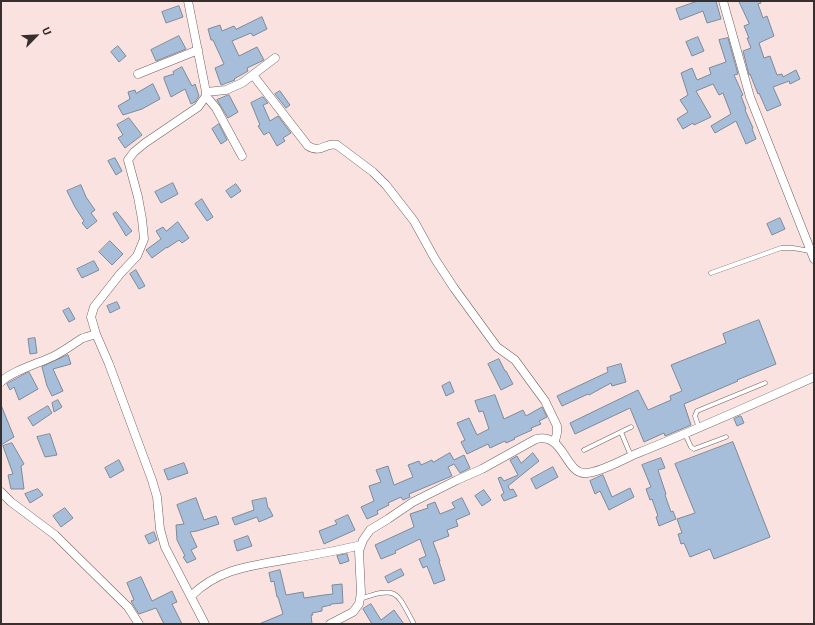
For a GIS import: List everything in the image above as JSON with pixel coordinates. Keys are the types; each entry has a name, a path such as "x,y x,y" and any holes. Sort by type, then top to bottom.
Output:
{"street":[{"path":"188,1 206,94 216,108 242,156"},
{"path":"723,1 750,98 814,259"},
{"path":"138,74 198,50"},
{"path":"204,624 165,546 160,529 157,497 152,480 96,334 91,316 94,307 120,274 137,256 144,239 138,197 128,160 134,152 145,143 198,107 206,94 226,90 242,83 275,58"},
{"path":"253,75 308,146 314,150 319,150 328,145 337,145 373,172 386,185 414,221 435,259 454,288 497,347 515,360 534,385 554,418 557,433 555,441"},
{"path":"1,382 16,372 55,356 70,348 82,338 96,334"},
{"path":"330,624 353,612 359,604 361,592 359,551 370,530 413,502 482,469 536,439 542,437 555,441 574,468 580,472 587,473 606,467 685,434 814,377"},
{"path":"1,492 11,502 61,541 128,607 139,624"},
{"path":"191,596 203,585 222,574 242,568 361,546"}],"lane":[{"path":"711,273 781,248 810,251"},
{"path":"699,428 695,416 697,411 765,383"},
{"path":"584,450 631,428"},
{"path":"621,432 631,456"},
{"path":"685,434 691,447 694,449 726,437"},
{"path":"360,599 380,592 392,592 398,596 414,624"}],"building":[{"path":"698,1 716,1 721,19 707,23 703,11 680,20 676,9"},
{"path":"739,1 760,1 761,3 758,4 763,18 767,16 774,36 759,43 764,58 770,56 777,75 782,74 783,77 796,70 800,79 790,84 789,81 773,87 781,105 767,111 750,74 749,75 743,51 751,48 744,26 749,24"},
{"path":"179,6 183,17 166,23 162,12"},
{"path":"262,17 267,29 253,36 251,33 232,41 239,56 257,47 264,60 247,68 248,71 234,79 235,80 221,85 215,68 224,64 213,40 211,40 208,29 220,25 222,31 234,26 236,29"},
{"path":"179,36 186,49 156,61 151,50"},
{"path":"698,37 704,51 692,56 686,42"},
{"path":"728,38 738,74 734,75 743,95 741,96 746,109 745,110 756,139 746,144 736,121 715,133 711,126 731,114 723,93 719,95 713,84 696,91 711,117 694,125 693,123 683,129 677,119 688,112 680,100 688,95 681,73 692,68 697,80 711,74 709,68 726,62 719,40"},
{"path":"118,46 126,56 119,62 111,52"},
{"path":"182,67 192,86 195,84 199,96 195,102 191,104 185,89 171,97 164,79 164,77 174,74 173,72"},
{"path":"153,84 160,99 142,109 123,115 118,106 130,99 128,92 135,90 136,93"},
{"path":"280,91 290,105 286,108 275,94"},
{"path":"229,95 238,112 228,118 217,100"},
{"path":"263,97 268,103 263,105 270,121 278,116 291,133 283,138 285,141 277,146 269,132 264,135 258,126 260,125 251,103"},
{"path":"129,118 142,135 125,148 118,138 123,135 117,125"},
{"path":"219,124 227,140 221,144 212,129"},
{"path":"115,158 122,171 116,175 108,161"},
{"path":"173,183 178,194 161,203 155,192"},
{"path":"236,184 241,191 231,198 226,191"},
{"path":"81,185 86,197 95,210 91,213 97,221 87,229 82,223 84,221 67,191"},
{"path":"202,199 213,217 207,221 195,204"},
{"path":"117,212 132,231 126,236 113,214"},
{"path":"780,218 785,229 772,235 767,224"},
{"path":"178,222 189,238 182,243 179,240 152,258 146,250 161,239 156,231 163,227 166,231"},
{"path":"110,241 123,254 112,265 99,252"},
{"path":"94,261 99,270 82,278 77,269"},
{"path":"136,270 145,286 139,289 130,274"},
{"path":"117,302 120,308 110,313 107,306"},
{"path":"69,308 75,319 69,322 63,311"},
{"path":"759,320 776,364 684,404 691,425 665,436 664,433 644,442 630,408 575,434 570,423 638,390 648,410 671,400 670,396 682,391 671,365 726,343 723,334"},
{"path":"35,338 37,353 30,354 28,339"},
{"path":"68,355 71,364 53,369 63,391 52,396 47,386 42,367"},
{"path":"499,359 513,384 501,390 488,364"},
{"path":"621,364 626,382 612,386 611,383 589,395 588,394 562,406 557,396 608,372 607,368"},
{"path":"29,372 38,389 19,400 14,387 10,390 7,384"},
{"path":"450,382 454,392 446,396 442,386"},
{"path":"495,395 504,419 523,410 526,416 542,407 547,417 539,421 541,424 531,428 532,430 514,438 515,439 506,443 505,441 490,448 488,444 467,454 461,442 465,440 457,423 469,418 477,435 489,429 483,411 479,412 475,401"},
{"path":"58,400 62,407 54,412 52,403"},
{"path":"1,405 14,437 1,445"},
{"path":"48,406 52,413 33,426 28,418"},
{"path":"740,416 744,423 737,426 734,419"},
{"path":"50,434 57,455 45,457 37,437"},
{"path":"733,442 770,537 714,559 710,549 690,557 684,543 681,544 678,534 682,533 677,519 695,513 675,464"},
{"path":"12,443 24,464 21,466 24,489 11,489 8,475 13,474 3,446"},
{"path":"450,453 454,460 464,455 470,468 460,473 454,464 448,467 452,476 409,494 410,497 403,500 401,497 388,503 389,505 377,511 378,514 367,519 361,507 374,501 369,486 381,482 376,470 388,466 394,485 413,477 408,465 419,461 421,465 432,460 433,462"},
{"path":"533,453 539,461 508,486 510,490 513,489 517,496 504,501 501,495 504,493 498,478 501,477 504,481 518,475 510,460 517,456 521,463"},
{"path":"661,458 665,468 658,470 671,512 673,511 676,519 659,526 656,517 658,516 652,499 650,500 646,489 651,487 642,465"},
{"path":"119,460 124,470 110,478 105,468"},
{"path":"184,463 188,473 168,480 164,470"},
{"path":"553,467 558,477 536,489 531,479"},
{"path":"603,475 612,497 630,488 634,497 609,510 600,491 595,494 590,481"},
{"path":"38,489 43,495 30,503 25,494"},
{"path":"484,490 491,500 482,506 475,496"},
{"path":"196,498 204,520 216,516 219,524 190,532 197,547 191,550 196,559 187,563 183,557 185,556 177,540 176,525 184,524 177,505"},
{"path":"266,498 268,508 273,516 259,522 257,517 235,525 232,518 254,510 252,501"},
{"path":"462,498 470,514 456,520 458,526 447,530 449,536 433,542 445,580 434,584 427,566 423,568 419,559 426,556 420,539 395,551 396,553 381,559 375,545 414,527 410,514 428,508 427,505 435,502 440,514 455,508 452,503"},
{"path":"65,508 73,518 61,527 53,516"},
{"path":"348,515 355,530 324,544 319,531 337,524 335,521"},
{"path":"154,532 157,540 149,544 145,536"},
{"path":"248,536 252,546 237,551 234,541"},
{"path":"347,554 349,561 340,564 337,556"},
{"path":"401,569 404,575 388,583 385,577"},
{"path":"280,570 286,595 303,592 304,598 333,594 332,585 342,584 343,603 331,604 322,607 322,611 312,613 312,624 259,624 283,614 277,597 274,581 271,582 269,573"},
{"path":"141,577 152,601 172,591 177,602 172,604 182,624 164,624 156,608 139,614 131,601 134,600 127,583"},
{"path":"371,604 381,620 394,610 404,624 372,624 363,609"}]}
